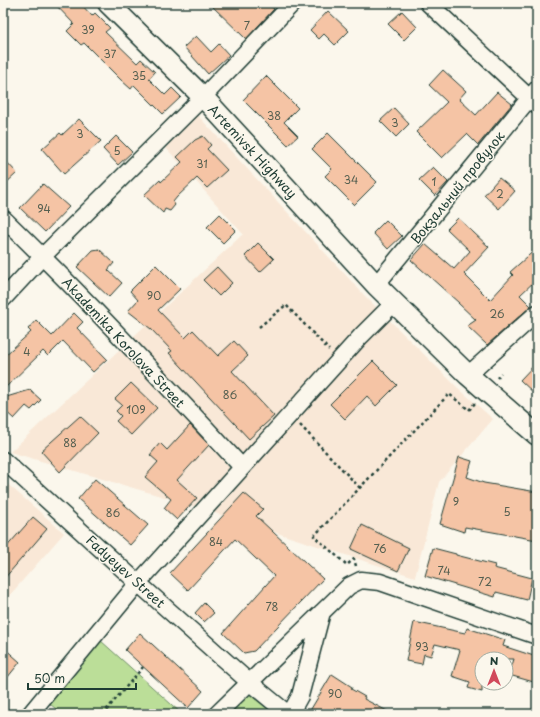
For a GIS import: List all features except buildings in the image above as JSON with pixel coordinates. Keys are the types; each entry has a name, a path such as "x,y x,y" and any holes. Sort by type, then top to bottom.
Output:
{"main road":[{"name":"Artemivsk Highway","path":"108,3 202,97 376,285 468,375"},
{"path":"468,375 537,435"}],"street":[{"path":"3,299 43,256 202,97 293,3"},
{"path":"428,3 534,98"},
{"name":"Вокзальний провулок","path":"376,285 534,98"},
{"name":"Akademika Korolova Street","path":"3,218 43,256 131,348 242,468"},
{"path":"30,714 138,583 339,360 394,303"},
{"path":"468,375 537,313"},
{"name":"Fadyeyev Street","path":"3,460 249,682 289,714"},
{"path":"217,714 349,586 360,580 380,582 537,636"},
{"path":"289,714 300,696 322,612"}],"path":[{"path":"259,327 286,305 339,360"},
{"path":"360,580 354,559 347,565 314,536 449,394 469,410"},
{"path":"290,414 360,488"},
{"path":"106,714 104,713 143,667"}],"shaded area":[{"path":"191,108 365,296 458,388 493,419 439,482 415,577 355,558 354,559 352,557 171,499 10,452 243,234 159,140"},
{"path":"3,480 64,533 3,603"}],"green space":[{"path":"100,640 182,714 62,714 50,704"},
{"path":"249,682 278,708 272,714 217,714"}]}
